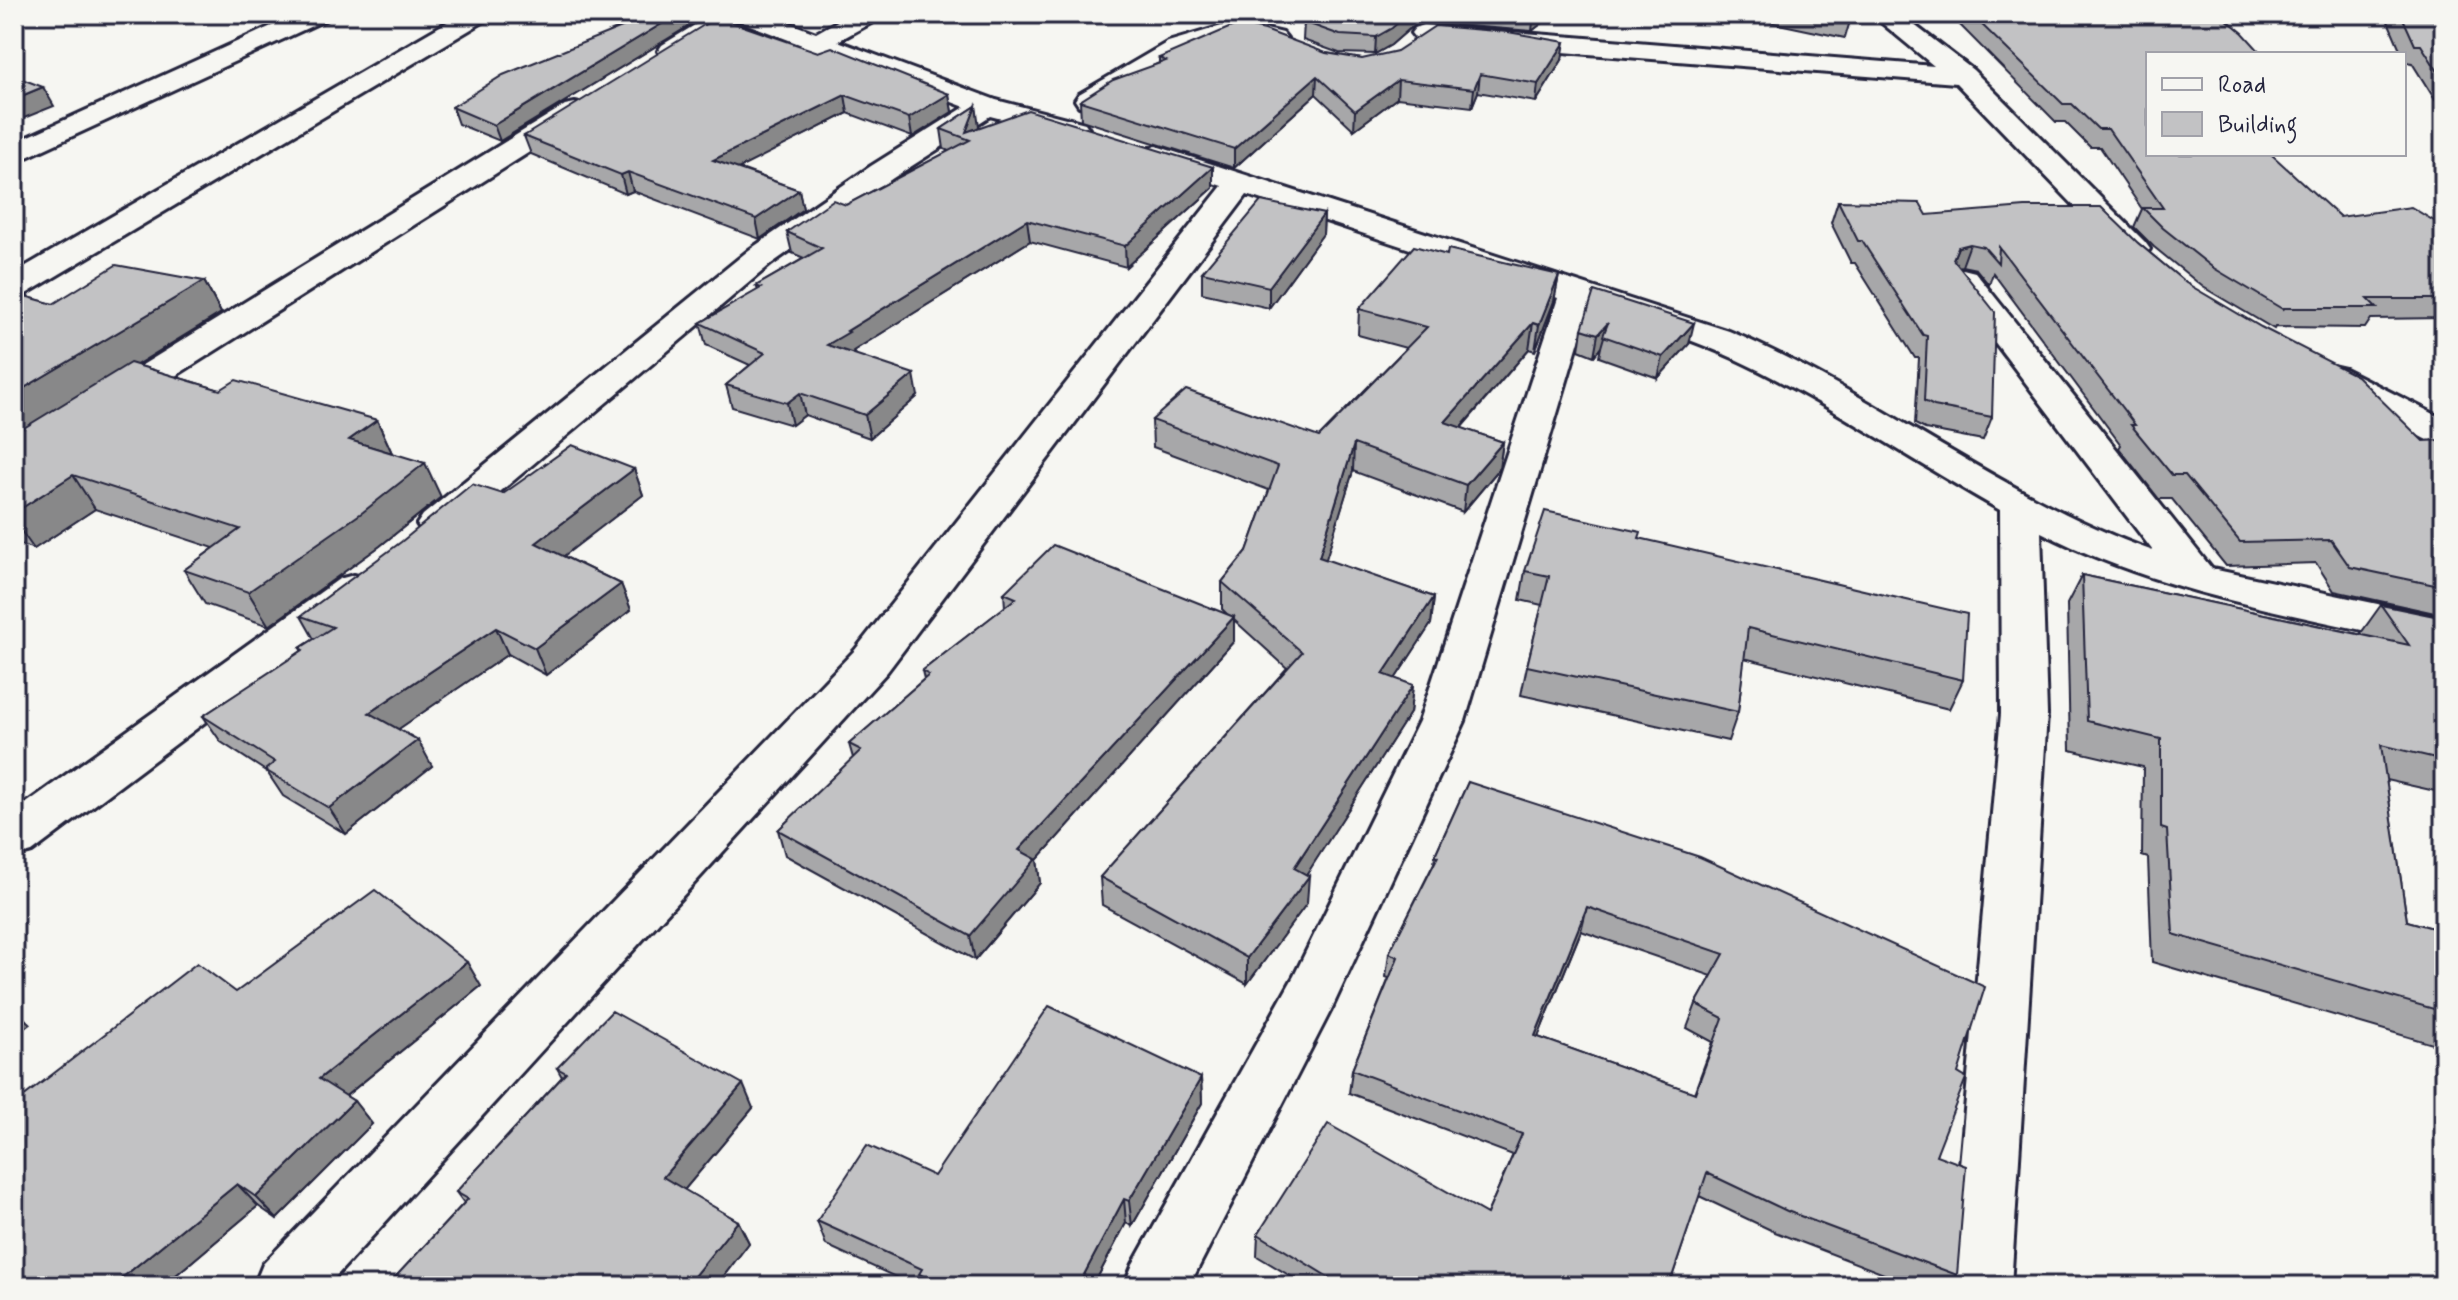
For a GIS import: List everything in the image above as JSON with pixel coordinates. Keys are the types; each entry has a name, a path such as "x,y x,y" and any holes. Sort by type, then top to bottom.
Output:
{"street":[{"path":"14,154 318,14"},
{"path":"14,287 479,14"},
{"path":"649,65 730,14"},
{"path":"743,14 814,44 986,106 1053,122 1241,182 1359,226 1649,315 1747,351 1837,398 2060,527 2131,557 2311,606 2444,633"},
{"path":"814,44 869,14"},
{"path":"1399,53 1448,14"},
{"path":"1884,14 1964,76 2153,266"},
{"path":"1053,122 1182,45 1219,33 1260,33 1300,47"},
{"path":"1424,33 1964,76"},
{"path":"14,461 595,98"},
{"path":"14,838 397,557 760,257 882,172 986,106"},
{"path":"285,1286 871,661 1241,182"},
{"path":"1963,279 2195,576"},
{"path":"1155,1286 1313,992 1442,721 1576,294"},
{"path":"2303,361 2444,434"},
{"path":"1980,1286 2024,714 2020,503"}],"building":[{"path":"654,14 678,14 494,125 452,107 503,75"},
{"path":"1331,14 1408,14 1376,37 1340,35 1304,22"},
{"path":"1818,14 1847,14 1850,21"},
{"path":"1971,14 2220,14 2260,52 2146,52 2146,156 2273,156 2340,217 2411,207 2444,227 2444,299 2368,299 2377,308 2282,308 2284,310 2212,267 2163,228 2143,208 2163,208 2108,129 2098,129 2072,104 2063,104"},
{"path":"2401,14 2444,14 2444,81 2421,45 2415,45"},
{"path":"717,17 818,52 832,47 949,94 909,118 845,95 713,160 799,190 756,219 628,172 621,175 524,136"},
{"path":"1238,24 1265,30 1326,53 1362,59 1397,51 1435,26 1508,32 1565,42 1538,84 1480,74 1474,89 1398,80 1355,111 1317,76 1234,149 1080,101 1113,80 1166,61 1159,58"},
{"path":"14,76 43,87 14,99"},
{"path":"976,106 966,132 1028,110 1213,167 1125,246 1027,220 827,345 914,374 865,415 800,393 787,403 726,385 765,353 700,323 822,248 787,232 833,200 846,205 970,140 941,129"},
{"path":"1261,201 1324,214 1269,287 1202,272"},
{"path":"1838,201 1920,203 1927,215 2025,207 2101,207 2186,283 2261,327 2357,376 2423,441 2444,440 2444,587 2350,567 2331,540 2240,542 2185,475 2172,475 2131,425 2135,425 1999,247 1998,263 1984,247 1970,244 1958,247 1953,259 1995,312 1992,417 1934,406 1924,401 1927,336 1923,335 1862,241 1858,241"},
{"path":"1414,246 1447,255 1448,249 1559,275 1539,325 1533,323 1445,422 1503,442 1466,485 1354,444 1319,557 1434,597 1383,674 1413,685 1294,868 1309,876 1247,958 1100,877 1302,652 1222,582 1247,551 1278,466 1152,420 1186,390 1319,437 1427,327 1359,309"},
{"path":"116,265 204,281 14,394 14,293 53,304"},
{"path":"1594,291 1694,323 1663,357 1603,336 1608,323 1598,334 1582,329"},
{"path":"130,363 220,390 236,380 377,420 349,440 425,463 363,512 248,592 184,570 240,529 73,475 14,513 14,434"},
{"path":"572,445 634,469 536,543 621,584 535,648 496,628 369,713 418,740 329,808 265,770 275,762 203,716 333,627 301,616 401,542 472,484 503,494"},
{"path":"1545,511 1641,532 1639,538 1967,614 1963,680 1748,628 1738,712 1527,666 1549,576 1525,571"},
{"path":"1053,545 1234,617 1019,850 1036,859 970,936 778,830 861,750 849,744 929,675 922,671 1016,598 1004,593"},
{"path":"2082,575 2409,645 2381,605 2444,618 2444,760 2381,745 2407,921 2444,931 2444,1012 2173,934 2167,830 2161,828 2161,739 2087,721"},
{"path":"1468,782 1700,857 1985,987 1958,1073 1966,1078 1936,1155 1966,1166 1957,1275 1787,1211 1707,1173 1669,1286 1343,1286 1258,1234 1328,1124 1487,1214 1522,1134 1352,1070 1398,957 1389,953 1438,856 1435,855","holes":["1587,907 1724,954 1696,1004 1723,1018 1695,1093 1535,1036"]},
{"path":"375,890 467,962 319,1079 354,1101 256,1197 237,1184 112,1286 14,1286 14,1104 197,963 236,992"},
{"path":"1049,1006 1201,1078 1129,1201 1124,1199 1078,1286 944,1286 919,1274 922,1269 817,1221 867,1145 934,1176"},
{"path":"612,1011 743,1084 663,1177 738,1221 689,1286 387,1286 468,1199 456,1192 566,1073 557,1068"}]}
